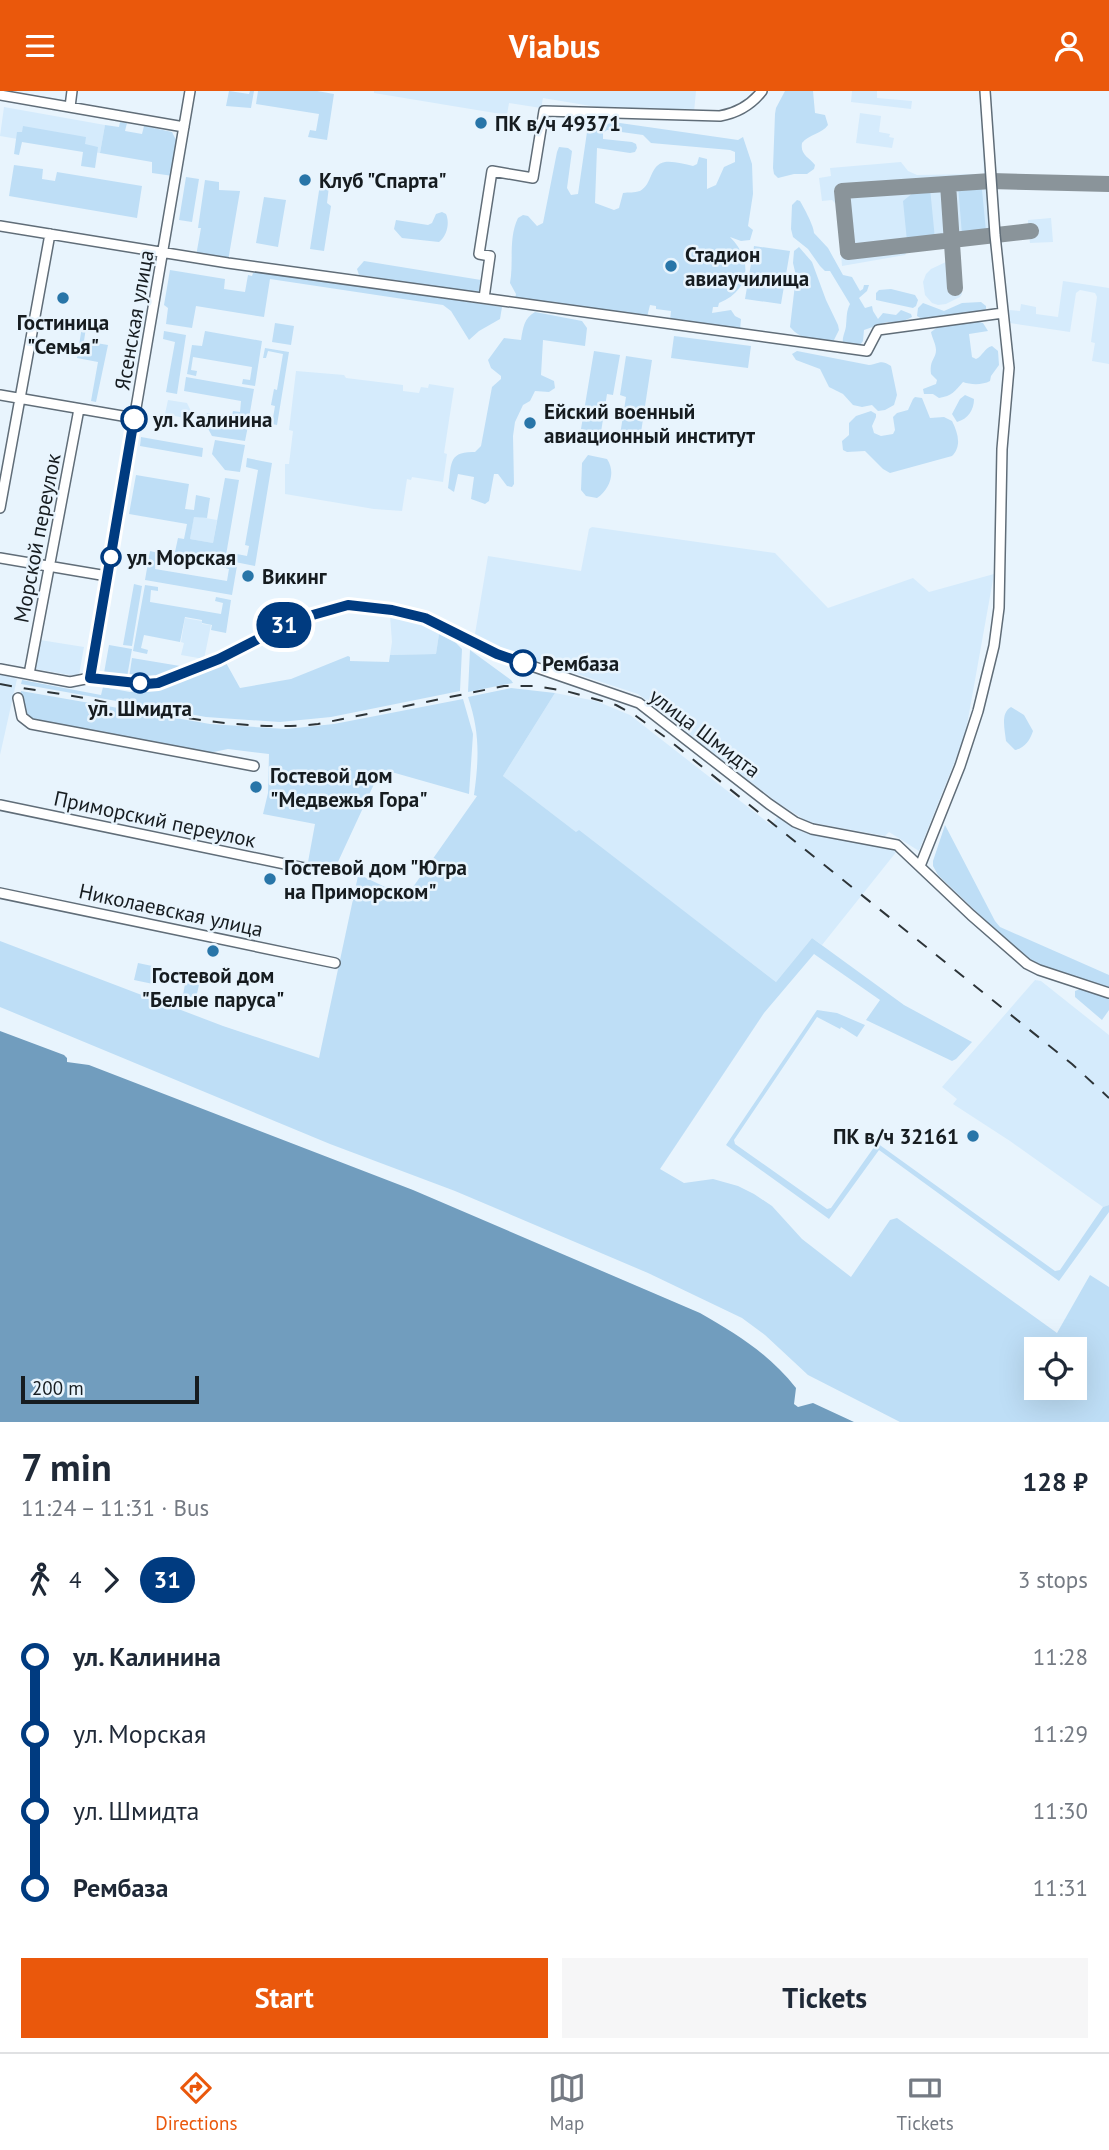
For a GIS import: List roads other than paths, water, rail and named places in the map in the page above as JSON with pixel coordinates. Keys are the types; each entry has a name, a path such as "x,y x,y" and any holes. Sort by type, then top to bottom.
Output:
{"street":[{"path":"69,107 72,91"},
{"name":"Ясенская улица","path":"90,678 190,91"},
{"path":"484,298 490,256 479,254 492,171 533,178 544,111 720,116 744,107 762,91"},
{"path":"920,866 972,731 990,666 997,626 1002,449 1009,368 995,235 985,91"},
{"path":"0,95 184,127"},
{"path":"0,226 163,253 867,351 878,330 1003,313"},
{"path":"0,508 50,234"},
{"path":"0,395 134,418"},
{"name":"Морской переулок","path":"29,674 79,409"},
{"path":"0,558 107,576"},
{"name":"улица Шмидта","path":"0,669 70,682 90,678 156,683 219,659 282,626 348,605 392,610 425,618 497,654 633,700 795,822 812,829 897,845 1027,964 1109,993"},
{"path":"18,698 22,717 31,724 254,766"},
{"name":"Приморский переулок","path":"0,805 304,868"},
{"name":"Николаевская улица","path":"0,893 335,963"}],"railway":[{"path":"0,684 206,721 262,726 318,724 504,686 535,686 566,691 616,705 665,737 1072,1064 1109,1098"}],"place":[{"name":"ПК в/ч 49371","path":"481,123"},
{"name":"Клуб \"Спарта\"","path":"305,180"},
{"name":"Стадион авиаучилища","path":"671,266"},
{"name":"Гостиница \"Семья\"","path":"63,298"},
{"name":"ул. Калинина","path":"134,419"},
{"name":"Ейский военный авиационный институт","path":"530,423"},
{"name":"ул. Морская","path":"111,557"},
{"name":"Викинг","path":"248,576"},
{"name":"Рембаза","path":"523,663"},
{"name":"ул. Шмидта","path":"140,683"},
{"name":"Гостевой дом \"Медвежья Гора\"","path":"256,787"},
{"name":"Гостевой дом \"Югра на Приморском\"","path":"270,879"},
{"name":"Гостевой дом \"Белые паруса\"","path":"213,951"},
{"name":"ПК в/ч 32161","path":"973,1136"}]}
